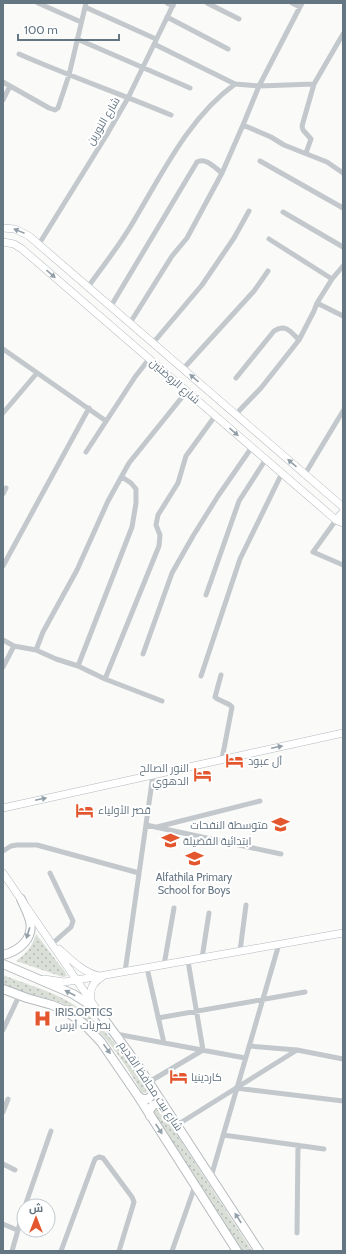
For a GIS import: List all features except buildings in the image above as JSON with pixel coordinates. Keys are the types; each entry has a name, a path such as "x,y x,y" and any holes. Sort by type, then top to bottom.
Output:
{"main road":[{"name":"شارع الروضتين","path":"3,228 20,230 39,244 343,507"},
{"name":"شارع الروضتين","path":"3,242 14,244 22,249 340,522"},
{"path":"340,522 343,512"},
{"path":"3,808 343,733"},
{"path":"3,873 101,1016"},
{"path":"3,955 16,950 22,945 30,932 30,920 21,900"},
{"path":"35,977 57,981 77,980 343,933"},
{"path":"46,936 82,968 94,974 104,976"},
{"name":"شارع بيت محافظ القديم","path":"3,964 73,994 88,1004 101,1016 116,1034 151,1085 259,1251"},
{"path":"92,1002 90,994 92,986 97,980 104,976"},
{"name":"شارع بيت محافظ القديم","path":"3,989 19,996 59,1007 83,1023 102,1042 237,1251"},
{"path":"138,1096 144,1100 148,1099 153,1094 151,1085"},
{"path":"150,1116 149,1111 153,1105 160,1103 164,1106"}],"street":[{"path":"38,3 81,22"},
{"path":"167,3 173,4"},
{"path":"207,3 239,19"},
{"path":"130,323 172,256 187,238 222,173 259,86 301,5 292,3"},
{"name":"شارع النورين","path":"39,244 128,98 173,4"},
{"path":"3,82 54,110 58,108 69,75 85,5 235,84 259,86 314,84"},
{"path":"167,17 228,49"},
{"path":"306,153 311,139 303,130 302,126 314,84 343,34"},
{"path":"77,39 190,88"},
{"path":"19,54 171,115"},
{"path":"88,287 131,226 168,162 198,119 235,84"},
{"path":"3,100 10,86"},
{"path":"243,125 271,137 284,145 327,162 343,172"},
{"path":"110,306 197,162 204,160 222,173"},
{"path":"260,161 343,208"},
{"path":"153,343 202,285 234,238 249,211"},
{"path":"283,212 343,247"},
{"path":"269,239 332,279"},
{"path":"236,414 261,388 299,340 317,303 332,279 343,266"},
{"path":"183,369 254,291 268,271"},
{"path":"317,303 343,316"},
{"path":"236,378 274,331 279,328 288,329 299,340"},
{"path":"3,349 106,421"},
{"path":"86,452 135,377 149,359"},
{"path":"3,413 37,373"},
{"path":"36,650 43,632 77,570 108,501 130,463 187,391"},
{"path":"3,566 89,408"},
{"path":"305,474 343,411"},
{"path":"105,679 159,546 160,535 156,525 158,515 178,482 186,456 215,416"},
{"path":"143,654 172,573 218,496 252,447"},
{"path":"206,595 239,501 266,459"},
{"path":"201,676 240,559 282,473"},
{"path":"78,666 132,527 136,503 136,489 131,483 122,477"},
{"path":"3,494 6,488"},
{"path":"340,522 313,552 343,565"},
{"path":"3,640 14,646 36,650 56,659 78,666 105,679 162,701"},
{"path":"3,667 14,646"},
{"path":"221,675 215,697 218,700 230,705 232,708 222,759"},
{"path":"125,972 153,775"},
{"path":"156,827 260,801"},
{"path":"146,825 281,854"},
{"path":"3,851 11,846 37,845 139,873"},
{"path":"50,873 73,921 71,927 53,943"},
{"path":"240,951 246,905"},
{"path":"164,965 174,908"},
{"path":"202,958 209,913"},
{"path":"211,1177 279,944"},
{"path":"188,961 203,1050"},
{"path":"147,968 164,1043"},
{"path":"158,1018 305,992"},
{"path":"3,1030 19,996"},
{"path":"116,1034 245,1058"},
{"path":"249,1046 297,1050 343,1058"},
{"path":"151,1085 203,1050"},
{"path":"177,1125 297,1050"},
{"path":"236,1088 343,1101"},
{"path":"3,1112 8,1099"},
{"path":"27,1198 50,1131"},
{"path":"223,1135 324,1149"},
{"path":"297,1234 298,1145"},
{"path":"61,1251 95,1159 99,1156 103,1158 132,1197 134,1202 119,1251"},
{"path":"3,1164 15,1170"},
{"path":"172,1251 195,1186"},
{"path":"3,1224 16,1230"},
{"path":"12,1251 16,1234"}],"shaded area":[{"path":"36,934 67,976 63,977 16,961 29,949"},
{"path":"3,975 60,997 87,1015 120,1050 147,1090 146,1093 142,1093 118,1054 86,1019 61,1003 51,999 28,994 3,984"},
{"path":"156,1109 161,1110 252,1251 242,1251 154,1116 154,1111"}],"place":[{"name":"آل عبود","path":"235,761"},
{"name":"النور الصالح الدهوي","path":"202,774"},
{"name":"قصر الأولياء","path":"85,810"},
{"name":"متوسطة النفحات","path":"281,825"},
{"name":"ابتدائية الفضيلة","path":"170,841"},
{"name":"Alfathila Primary School for Boys","path":"194,859"},
{"name":"IRIS.OPTICS بصريات آيرس","path":"42,1018"},
{"name":"كاردينيا","path":"178,1077"}]}
